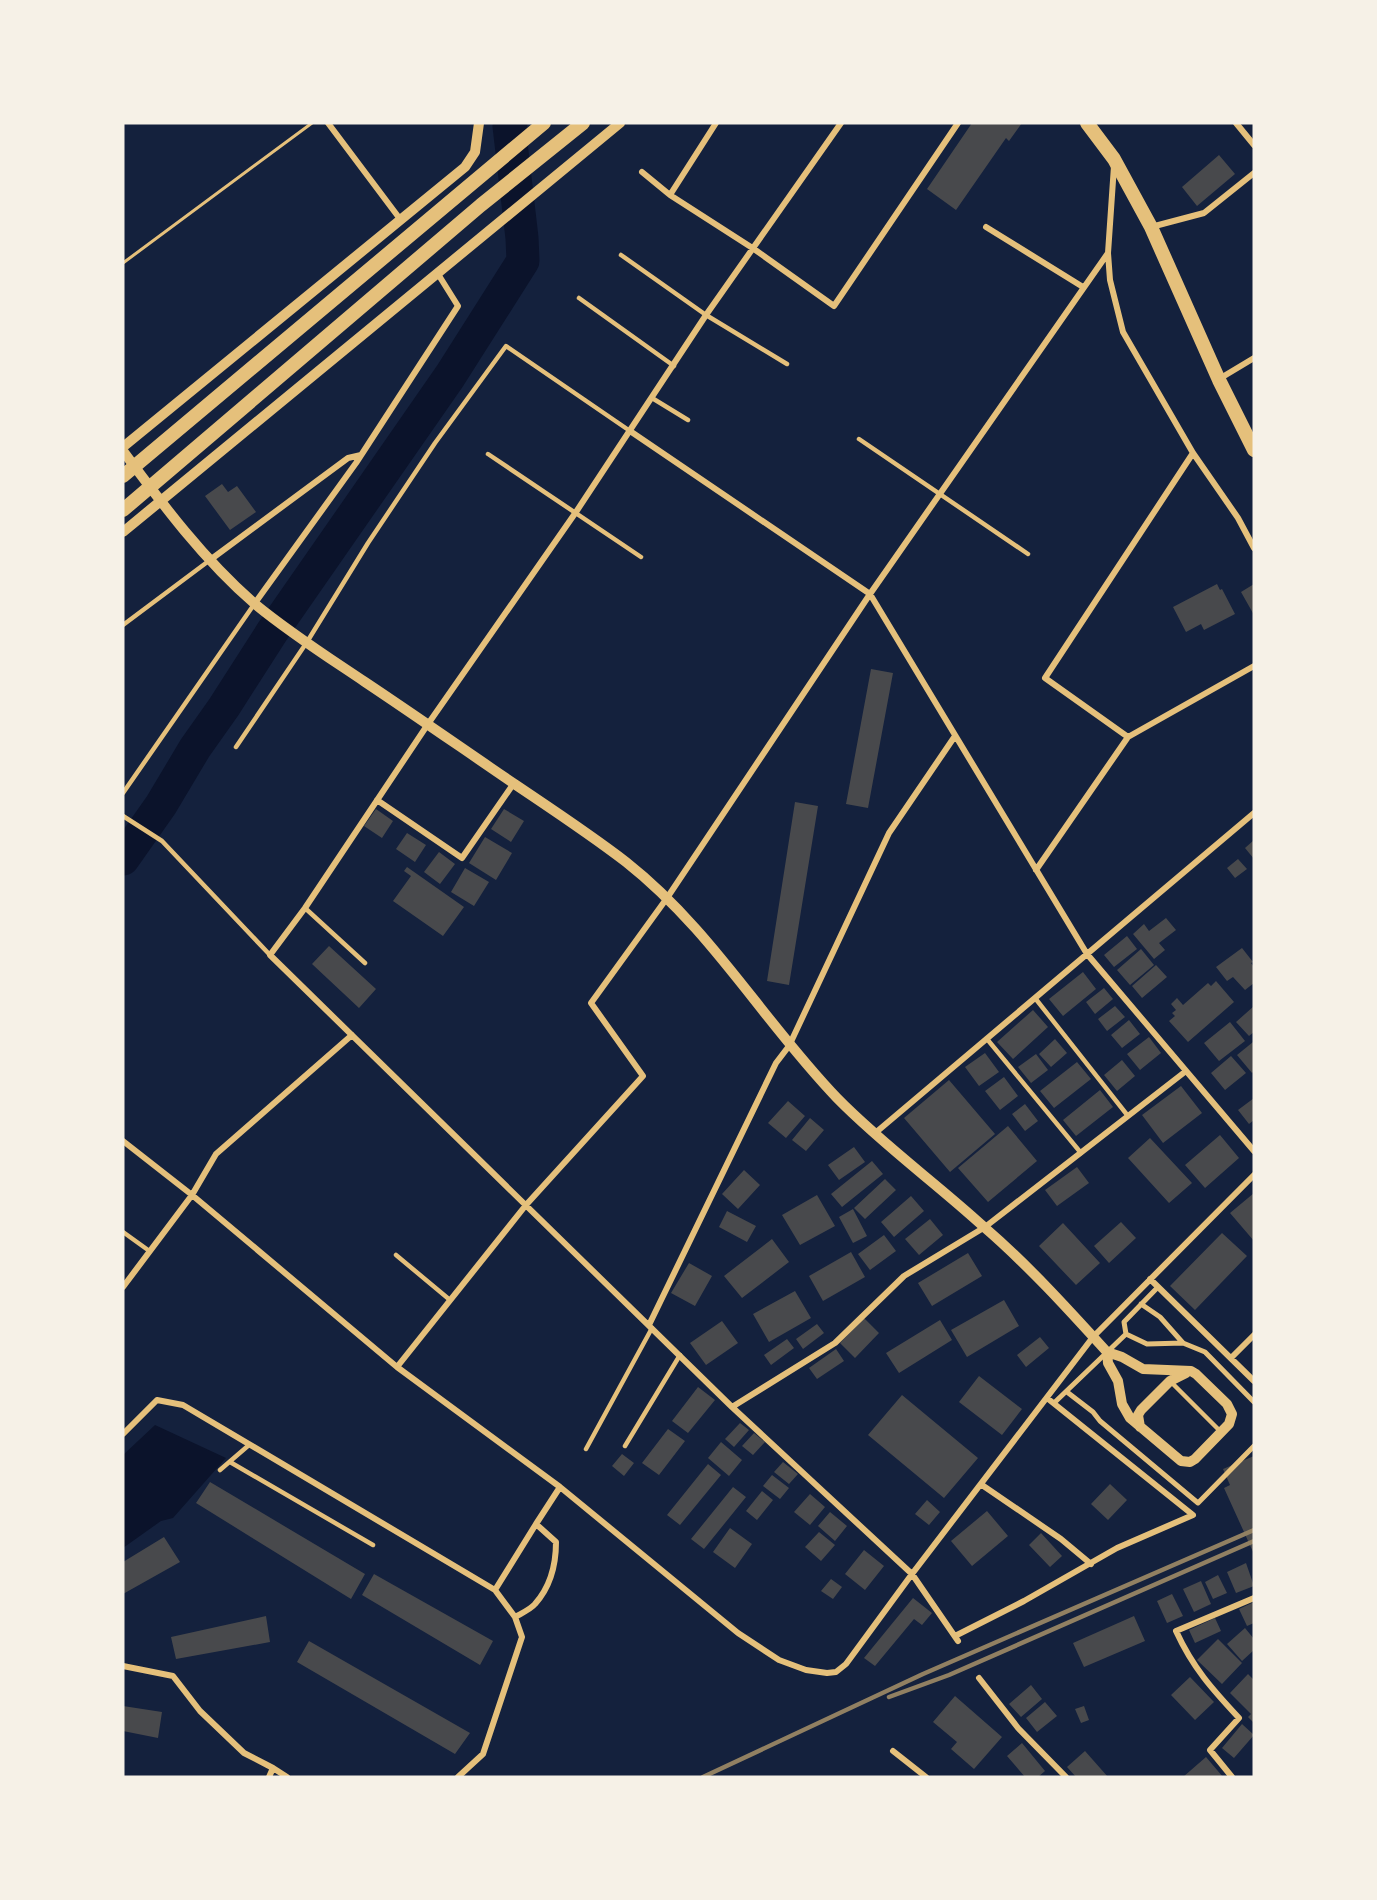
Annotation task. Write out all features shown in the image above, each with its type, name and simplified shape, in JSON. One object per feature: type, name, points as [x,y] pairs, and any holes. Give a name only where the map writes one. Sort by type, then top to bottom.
[{"type":"main road","points":[[123,476],[544,123]]},
{"type":"main road","points":[[123,510],[481,205],[583,123]]},
{"type":"main road","points":[[1088,123],[1114,159],[1151,227],[1219,380],[1254,450]]},
{"type":"street","points":[[328,123],[400,219]]},
{"type":"street","points":[[479,123],[475,152],[465,167],[123,449],[160,502],[210,560],[255,603],[307,642],[601,843],[668,897],[697,927],[789,1046],[837,1098],[874,1134],[985,1227],[1107,1352],[1122,1357],[1143,1369],[1191,1371],[1230,1409],[1231,1419],[1195,1459],[1180,1461],[1130,1418],[1125,1411],[1118,1381],[1108,1363],[1107,1352]]},
{"type":"street","points":[[123,532],[620,123]]},
{"type":"street","points":[[670,195],[716,123]]},
{"type":"street","points":[[842,123],[706,315],[576,512],[428,724],[305,908],[270,955],[732,1407],[912,1574],[956,1638],[1117,1548],[1193,1515],[1047,1398]]},
{"type":"street","points":[[642,172],[670,195],[754,249],[834,306],[958,123]]},
{"type":"street","points":[[1236,123],[1254,145]]},
{"type":"street","points":[[1114,159],[1108,253],[1110,280],[1123,332],[1192,453],[1238,518],[1254,548]]},
{"type":"street","points":[[1151,227],[1204,213],[1254,173]]},
{"type":"street","points":[[986,227],[1083,288]]},
{"type":"street","points":[[397,1367],[526,1204],[643,1076],[591,1003],[668,897],[870,594],[1108,253]]},
{"type":"street","points":[[255,603],[361,455],[458,306],[438,274]]},
{"type":"street","points":[[1219,380],[1254,358]]},
{"type":"street","points":[[630,431],[870,594],[1087,954],[1254,1151]]},
{"type":"street","points":[[1128,737],[1046,678],[1192,453]]},
{"type":"street","points":[[210,560],[348,458],[361,455]]},
{"type":"street","points":[[1036,870],[1128,737],[1254,666]]},
{"type":"street","points":[[650,1326],[776,1063],[789,1046],[889,833],[955,736]]},
{"type":"street","points":[[377,800],[462,858],[514,783]]},
{"type":"street","points":[[874,1134],[1254,813]]},
{"type":"street","points":[[123,1287],[148,1250],[192,1195],[216,1154],[352,1035]]},
{"type":"street","points":[[732,1407],[835,1343],[904,1276],[985,1227],[1186,1071]]},
{"type":"street","points":[[123,1140],[397,1367],[560,1487],[738,1634],[779,1660],[806,1670],[827,1673],[836,1672],[846,1664],[1093,1337],[1254,1175]]},
{"type":"street","points":[[1150,1279],[1254,1381]]},
{"type":"street","points":[[1126,1334],[1124,1322],[1158,1287]]},
{"type":"street","points":[[1141,1304],[1160,1317],[1183,1343]]},
{"type":"street","points":[[1126,1334],[1147,1344],[1183,1343],[1205,1352],[1254,1402]]},
{"type":"street","points":[[1053,1403],[1126,1334]]},
{"type":"street","points":[[1231,1358],[1254,1335]]},
{"type":"street","points":[[1140,1427],[1138,1415],[1141,1410],[1170,1381],[1191,1371]]},
{"type":"street","points":[[1066,1392],[1093,1412],[1100,1421],[1198,1503],[1254,1446]]},
{"type":"street","points":[[123,1434],[157,1400],[183,1405],[495,1590],[515,1617],[522,1636],[483,1754],[458,1777]]},
{"type":"street","points":[[982,1485],[1061,1539],[1091,1564]]},
{"type":"street","points":[[495,1590],[560,1487]]},
{"type":"street","points":[[515,1617],[534,1605],[556,1564],[556,1542],[536,1524]]},
{"type":"street","points":[[1232,1777],[1210,1750],[1239,1718],[1204,1679],[1176,1631],[1254,1598]]},
{"type":"street","points":[[123,1666],[173,1676],[200,1711],[244,1753],[286,1777]]},
{"type":"street","points":[[979,1678],[1018,1728],[1066,1777]]},
{"type":"street","points":[[893,1751],[926,1777]]},
{"type":"street","points":[[269,1777],[273,1768]]},
{"type":"lane","points":[[621,255],[706,315],[787,364]]},
{"type":"lane","points":[[579,298],[674,366]]},
{"type":"lane","points":[[236,747],[307,642],[368,543],[435,443],[506,346],[630,431]]},
{"type":"lane","points":[[652,398],[688,420]]},
{"type":"lane","points":[[859,439],[1028,554]]},
{"type":"lane","points":[[488,454],[641,557]]},
{"type":"lane","points":[[123,625],[210,560]]},
{"type":"lane","points":[[123,793],[255,603]]},
{"type":"lane","points":[[123,816],[162,841],[270,955]]},
{"type":"lane","points":[[305,908],[364,963]]},
{"type":"lane","points":[[1035,998],[1128,1116]]},
{"type":"lane","points":[[987,1039],[1081,1153]]},
{"type":"lane","points":[[123,1232],[148,1250]]},
{"type":"lane","points":[[396,1254],[450,1300]]},
{"type":"lane","points":[[586,1449],[650,1326]]},
{"type":"lane","points":[[625,1446],[680,1355]]},
{"type":"lane","points":[[1170,1381],[1221,1432]]},
{"type":"lane","points":[[220,1470],[249,1445]]},
{"type":"lane","points":[[230,1462],[373,1545]]},
{"type":"path","points":[[123,263],[312,123]]},
{"type":"water","points":[[155,1425],[226,1458],[173,1518],[161,1521],[123,1548],[123,1455]]},
{"type":"building","points":[[972,123],[1022,123],[1009,141],[1006,138],[956,210],[927,189]]},
{"type":"building","points":[[1219,155],[1235,174],[1197,206],[1182,187]]},
{"type":"building","points":[[222,484],[228,492],[237,486],[256,512],[230,530],[205,496]]},
{"type":"building","points":[[1217,584],[1235,614],[1204,630],[1201,624],[1186,632],[1173,607]]},
{"type":"building","points":[[1254,584],[1254,615],[1241,592]]},
{"type":"building","points":[[871,669],[893,673],[868,808],[846,804]]},
{"type":"building","points":[[795,802],[818,806],[789,985],[767,981]]},
{"type":"building","points":[[376,809],[393,821],[382,838],[364,826]]},
{"type":"building","points":[[504,809],[524,821],[511,842],[491,829]]},
{"type":"building","points":[[407,833],[426,845],[415,862],[396,849]]},
{"type":"building","points":[[485,837],[512,853],[496,880],[469,863]]},
{"type":"building","points":[[1254,840],[1254,859],[1245,848]]},
{"type":"building","points":[[439,852],[455,864],[440,884],[424,872]]},
{"type":"building","points":[[1238,859],[1247,869],[1235,878],[1227,868]]},
{"type":"building","points":[[407,867],[464,907],[443,936],[393,901],[411,876],[404,871]]},
{"type":"building","points":[[465,868],[489,882],[474,906],[451,892]]},
{"type":"building","points":[[1166,918],[1176,930],[1159,943],[1165,950],[1154,959],[1133,934],[1144,924],[1149,931]]},
{"type":"building","points":[[1127,936],[1137,949],[1114,967],[1104,955]]},
{"type":"building","points":[[329,946],[376,989],[359,1008],[312,964]]},
{"type":"building","points":[[1242,948],[1253,962],[1251,963],[1254,967],[1254,983],[1245,990],[1233,977],[1227,981],[1216,967]]},
{"type":"building","points":[[1141,949],[1154,965],[1130,985],[1117,970]]},
{"type":"building","points":[[1156,965],[1167,977],[1142,998],[1132,986]]},
{"type":"building","points":[[1083,972],[1096,989],[1063,1016],[1049,999]]},
{"type":"building","points":[[1216,981],[1234,1002],[1188,1042],[1169,1021],[1175,1016],[1172,1013],[1176,1010],[1171,1004],[1177,998],[1183,1005],[1208,983],[1211,986]]},
{"type":"building","points":[[1104,988],[1113,999],[1095,1014],[1086,1002]]},
{"type":"building","points":[[1115,1006],[1125,1017],[1107,1031],[1098,1019]]},
{"type":"building","points":[[1254,1006],[1254,1032],[1249,1036],[1236,1022]]},
{"type":"building","points":[[1033,1010],[1048,1027],[1013,1059],[997,1042]]},
{"type":"building","points":[[1129,1020],[1140,1034],[1122,1048],[1111,1035]]},
{"type":"building","points":[[1230,1022],[1245,1041],[1219,1061],[1204,1043]]},
{"type":"building","points":[[1149,1037],[1161,1053],[1140,1070],[1127,1054]]},
{"type":"building","points":[[1055,1039],[1067,1053],[1051,1067],[1039,1054]]},
{"type":"building","points":[[1253,1042],[1254,1071],[1252,1073],[1237,1055]]},
{"type":"building","points":[[985,1053],[999,1072],[979,1086],[965,1067]]},
{"type":"building","points":[[1036,1054],[1048,1070],[1031,1083],[1018,1067]]},
{"type":"building","points":[[1231,1056],[1246,1073],[1225,1090],[1211,1073]]},
{"type":"building","points":[[1122,1060],[1135,1076],[1117,1091],[1104,1075]]},
{"type":"building","points":[[1077,1062],[1091,1079],[1054,1108],[1040,1091]]},
{"type":"building","points":[[1004,1077],[1018,1096],[1000,1110],[985,1091]]},
{"type":"building","points":[[949,1080],[995,1134],[950,1172],[904,1118]]},
{"type":"building","points":[[1181,1086],[1202,1113],[1163,1143],[1142,1115]]},
{"type":"building","points":[[1100,1090],[1113,1107],[1076,1136],[1063,1120]]},
{"type":"building","points":[[1254,1098],[1254,1120],[1249,1124],[1238,1110]]},
{"type":"building","points":[[788,1101],[805,1116],[786,1138],[768,1123]]},
{"type":"building","points":[[1025,1104],[1038,1121],[1025,1131],[1012,1114]]},
{"type":"building","points":[[810,1118],[824,1130],[806,1151],[792,1140]]},
{"type":"building","points":[[1008,1126],[1037,1161],[988,1202],[958,1168]]},
{"type":"building","points":[[1220,1135],[1239,1158],[1205,1188],[1185,1165]]},
{"type":"building","points":[[1150,1138],[1192,1183],[1169,1203],[1128,1158]]},
{"type":"building","points":[[854,1147],[865,1162],[839,1180],[828,1165]]},
{"type":"building","points":[[872,1161],[883,1174],[842,1207],[831,1194]]},
{"type":"building","points":[[1077,1167],[1089,1183],[1057,1206],[1045,1190]]},
{"type":"building","points":[[744,1170],[760,1185],[738,1209],[722,1194]]},
{"type":"building","points":[[885,1179],[896,1190],[865,1219],[854,1208]]},
{"type":"building","points":[[1254,1193],[1254,1241],[1230,1213]]},
{"type":"building","points":[[817,1195],[835,1226],[800,1245],[782,1215]]},
{"type":"building","points":[[911,1196],[924,1211],[894,1237],[881,1222]]},
{"type":"building","points":[[853,1209],[867,1236],[853,1243],[839,1217]]},
{"type":"building","points":[[727,1211],[756,1226],[747,1242],[719,1227]]},
{"type":"building","points":[[930,1219],[943,1235],[919,1255],[905,1239]]},
{"type":"building","points":[[1121,1222],[1136,1238],[1109,1263],[1094,1246]]},
{"type":"building","points":[[1063,1223],[1100,1263],[1076,1285],[1039,1246]]},
{"type":"building","points":[[1222,1233],[1247,1256],[1195,1310],[1170,1286]]},
{"type":"building","points":[[884,1235],[896,1251],[870,1270],[858,1254]]},
{"type":"building","points":[[772,1239],[789,1262],[742,1298],[724,1276]]},
{"type":"building","points":[[851,1252],[865,1277],[823,1301],[809,1276]]},
{"type":"building","points":[[968,1253],[982,1276],[932,1306],[918,1283]]},
{"type":"building","points":[[689,1263],[712,1276],[695,1306],[671,1293]]},
{"type":"building","points":[[795,1291],[811,1318],[769,1342],[753,1314]]},
{"type":"building","points":[[1004,1300],[1019,1326],[967,1357],[951,1330]]},
{"type":"building","points":[[864,1318],[879,1333],[855,1358],[840,1343]]},
{"type":"building","points":[[940,1320],[952,1340],[899,1373],[886,1353]]},
{"type":"building","points":[[722,1321],[738,1343],[706,1365],[690,1343]]},
{"type":"building","points":[[817,1324],[824,1333],[803,1349],[796,1339]]},
{"type":"building","points":[[1040,1337],[1049,1348],[1026,1367],[1017,1355]]},
{"type":"building","points":[[787,1339],[794,1348],[771,1365],[764,1355]]},
{"type":"building","points":[[836,1349],[844,1361],[817,1379],[809,1368]]},
{"type":"building","points":[[979,1376],[1022,1409],[1002,1435],[959,1402]]},
{"type":"building","points":[[698,1387],[715,1400],[688,1433],[672,1421]]},
{"type":"building","points":[[902,1395],[978,1458],[944,1498],[868,1435]]},
{"type":"building","points":[[740,1423],[749,1430],[734,1447],[725,1439]]},
{"type":"building","points":[[668,1429],[685,1441],[659,1475],[642,1463]]},
{"type":"building","points":[[754,1433],[765,1442],[753,1455],[742,1446]]},
{"type":"building","points":[[721,1442],[742,1460],[729,1476],[708,1458]]},
{"type":"building","points":[[622,1454],[634,1463],[624,1476],[612,1466]]},
{"type":"building","points":[[1254,1456],[1254,1554],[1224,1488],[1230,1485],[1223,1469]]},
{"type":"building","points":[[783,1462],[798,1474],[789,1484],[774,1472]]},
{"type":"building","points":[[708,1464],[721,1475],[680,1525],[667,1515]]},
{"type":"building","points":[[772,1475],[789,1488],[780,1499],[763,1486]]},
{"type":"building","points":[[210,1482],[365,1574],[351,1599],[196,1503]]},
{"type":"building","points":[[1110,1484],[1127,1500],[1108,1520],[1091,1504]]},
{"type":"building","points":[[733,1487],[746,1497],[704,1549],[691,1539]]},
{"type":"building","points":[[762,1491],[773,1500],[757,1520],[746,1511]]},
{"type":"building","points":[[810,1494],[825,1507],[810,1525],[794,1512]]},
{"type":"building","points":[[927,1500],[940,1512],[929,1525],[915,1514]]},
{"type":"building","points":[[987,1511],[1008,1536],[972,1566],[951,1541]]},
{"type":"building","points":[[830,1512],[847,1526],[835,1541],[818,1526]]},
{"type":"building","points":[[730,1528],[752,1544],[735,1568],[713,1552]]},
{"type":"building","points":[[819,1532],[835,1545],[821,1561],[805,1547]]},
{"type":"building","points":[[1041,1533],[1062,1556],[1050,1567],[1029,1545]]},
{"type":"building","points":[[164,1537],[180,1562],[123,1594],[123,1562]]},
{"type":"building","points":[[864,1550],[884,1566],[865,1590],[845,1574]]},
{"type":"building","points":[[1246,1563],[1254,1586],[1236,1593],[1227,1572]]},
{"type":"building","points":[[374,1574],[493,1641],[480,1665],[362,1595]]},
{"type":"building","points":[[1218,1575],[1227,1593],[1213,1599],[1205,1582]]},
{"type":"building","points":[[831,1579],[842,1587],[833,1599],[821,1591]]},
{"type":"building","points":[[1201,1581],[1211,1604],[1194,1612],[1183,1589]]},
{"type":"building","points":[[1172,1594],[1183,1616],[1167,1623],[1157,1601]]},
{"type":"building","points":[[913,1598],[932,1613],[922,1625],[914,1619],[875,1666],[864,1658]]},
{"type":"building","points":[[1254,1602],[1254,1623],[1247,1626],[1239,1609]]},
{"type":"building","points":[[266,1616],[270,1642],[176,1659],[171,1637]]},
{"type":"building","points":[[1134,1616],[1145,1641],[1084,1667],[1073,1643]]},
{"type":"building","points":[[1215,1618],[1221,1631],[1195,1643],[1189,1630]]},
{"type":"building","points":[[1245,1628],[1254,1639],[1254,1650],[1242,1661],[1227,1644]]},
{"type":"building","points":[[1218,1639],[1242,1663],[1222,1684],[1197,1660]]},
{"type":"building","points":[[309,1641],[470,1733],[455,1754],[297,1662]]},
{"type":"building","points":[[1248,1674],[1254,1680],[1254,1723],[1248,1717],[1251,1714],[1230,1693]]},
{"type":"building","points":[[1190,1677],[1214,1702],[1195,1720],[1171,1695]]},
{"type":"building","points":[[1031,1685],[1042,1699],[1021,1717],[1009,1704]]},
{"type":"building","points":[[955,1696],[1002,1737],[974,1769],[951,1749],[957,1742],[933,1722]]},
{"type":"building","points":[[1045,1702],[1057,1716],[1037,1732],[1026,1718]]},
{"type":"building","points":[[123,1706],[162,1712],[158,1738],[123,1731]]},
{"type":"building","points":[[1084,1706],[1089,1720],[1081,1723],[1075,1709]]},
{"type":"building","points":[[1242,1724],[1254,1735],[1234,1758],[1222,1748]]},
{"type":"building","points":[[1022,1743],[1045,1771],[1038,1777],[1025,1777],[1007,1756]]},
{"type":"building","points":[[1085,1751],[1108,1777],[1076,1777],[1067,1767]]},
{"type":"building","points":[[1206,1757],[1223,1777],[1183,1777]]},
{"type":"waterway","points":[[123,859],[161,805],[195,748],[272,632],[450,376],[523,261],[509,126],[511,123]]},
{"type":"railway","points":[[703,1777],[923,1674],[1254,1530]]},
{"type":"railway","points":[[889,1697],[949,1675],[1254,1541]]}]
